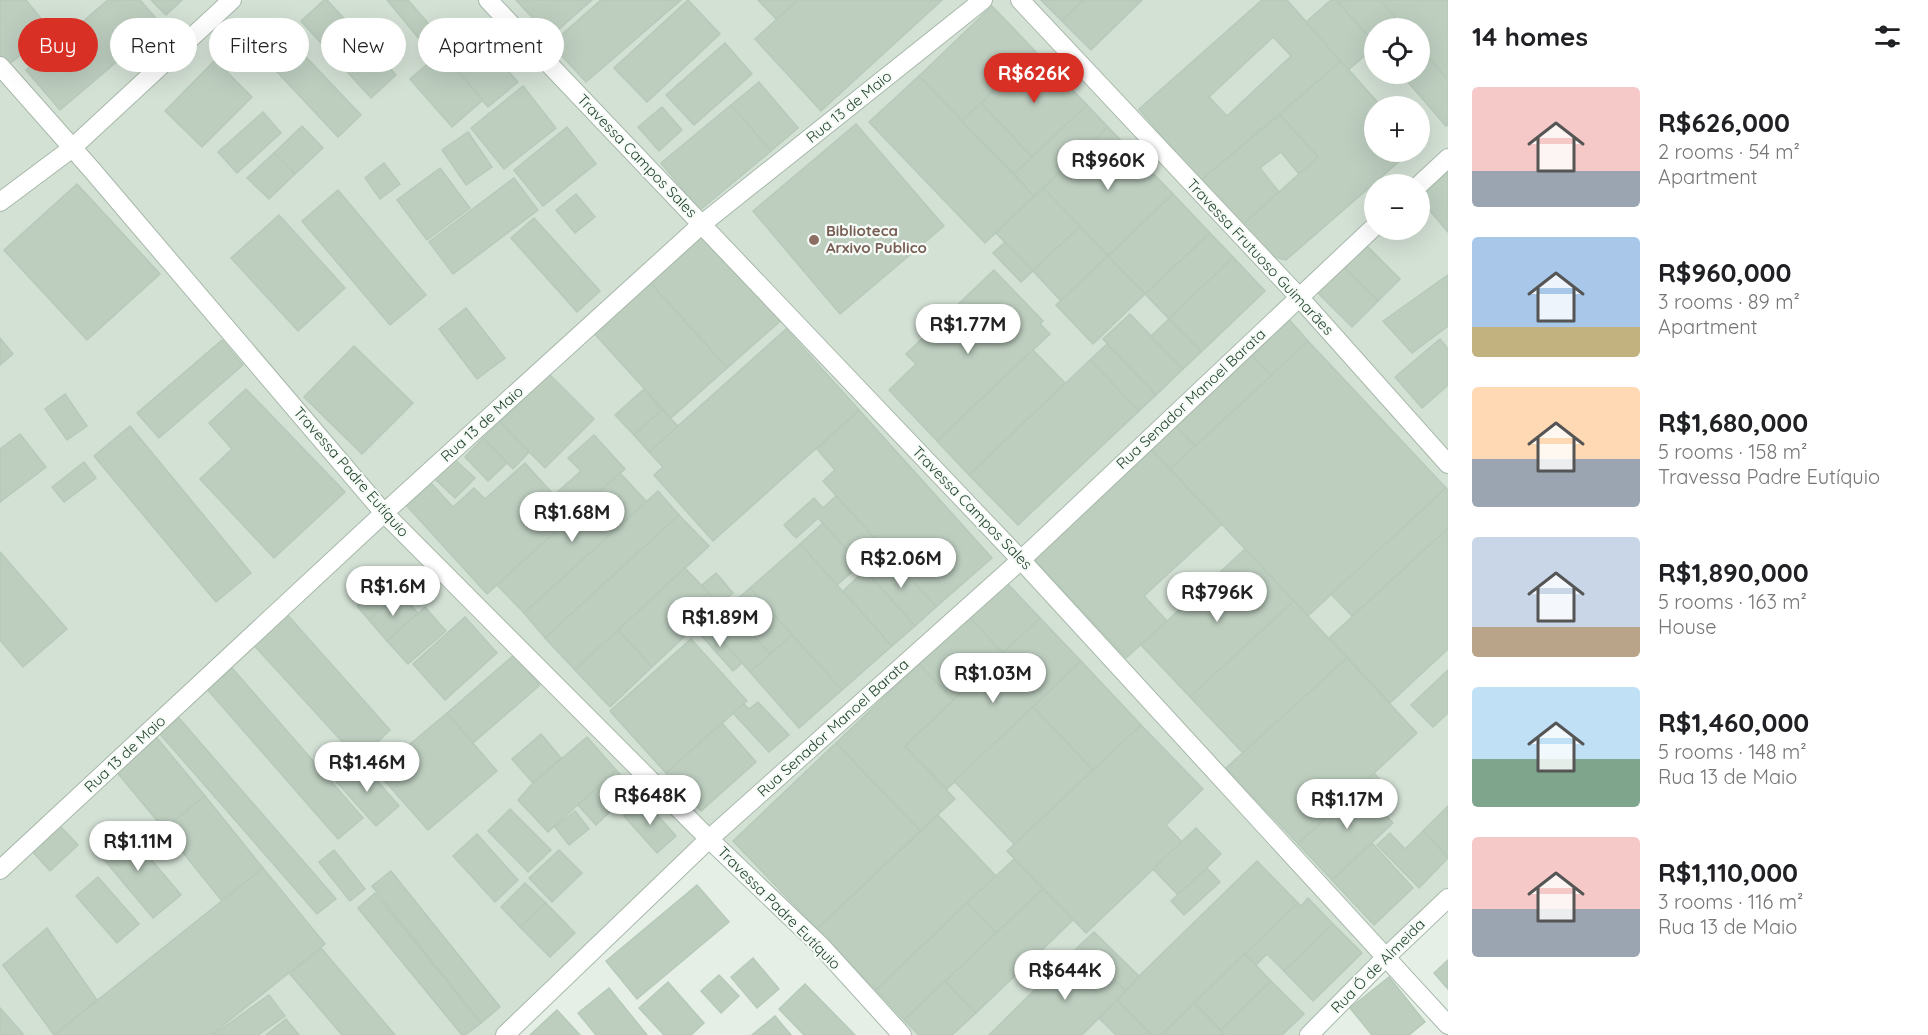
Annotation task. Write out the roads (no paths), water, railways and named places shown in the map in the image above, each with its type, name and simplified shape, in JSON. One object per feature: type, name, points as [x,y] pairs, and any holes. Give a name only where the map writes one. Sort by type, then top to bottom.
[{"type":"street","points":[[0,202],[71,148],[232,0]]},
{"type":"street","name":"Travessa Campos Sales","points":[[488,0],[1021,560],[1448,1025]]},
{"type":"street","name":"Rua 13 de Maio","points":[[0,870],[384,513],[702,224],[983,0]]},
{"type":"street","name":"Travessa Frutuoso Guimarães","points":[[1020,0],[1299,297],[1448,464]]},
{"type":"street","name":"Travessa Padre Eutíquio","points":[[0,66],[384,513],[709,839],[821,946],[902,1035]]},
{"type":"street","points":[[1430,175],[1448,158]]},
{"type":"street","name":"Rua Senador Manoel Barata","points":[[505,1035],[709,839],[1021,560],[1364,236]]},
{"type":"street","name":"Rua Ó de Almeida","points":[[1309,1035],[1448,898]]},
{"type":"place","name":"Biblioteca Arxivo Publico","points":[[814,240]]}]
